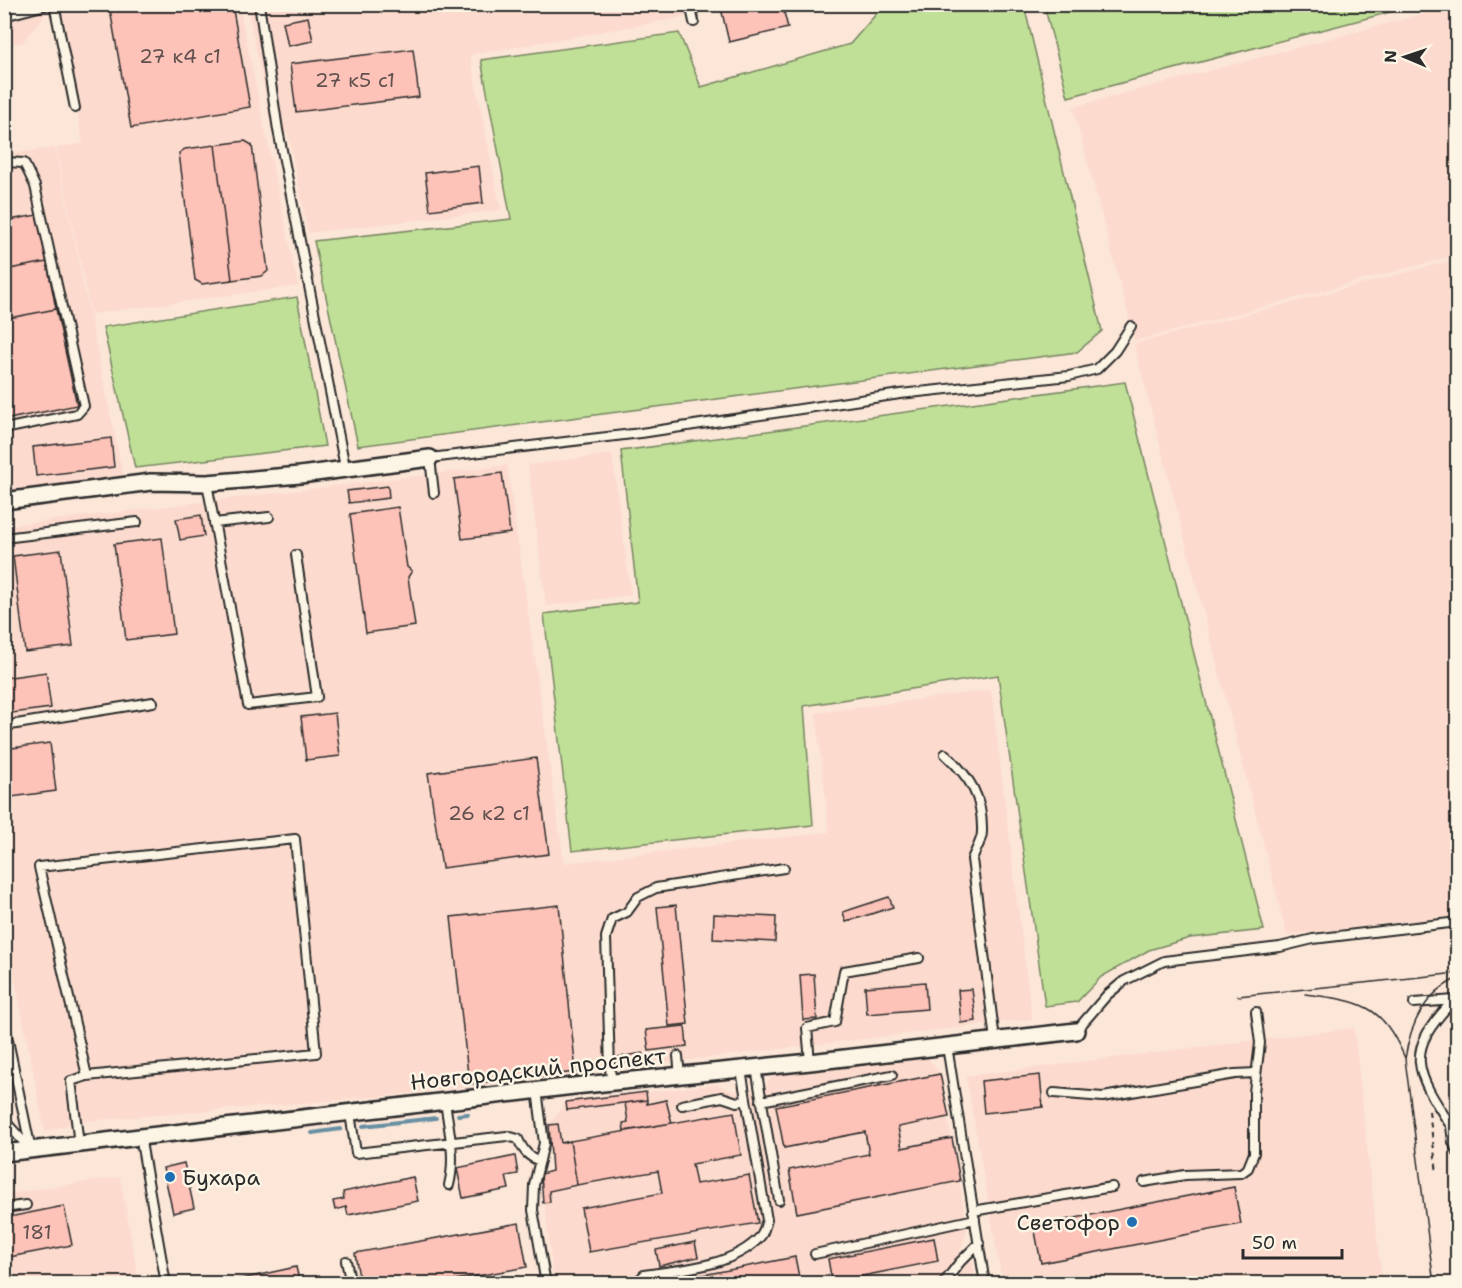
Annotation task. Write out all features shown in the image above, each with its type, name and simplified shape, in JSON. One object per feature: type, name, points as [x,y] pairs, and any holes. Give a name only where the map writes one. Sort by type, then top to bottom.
[{"type":"street","points":[[4,501],[151,482],[207,483],[300,475],[345,467],[430,458]]},
{"type":"street","name":"Новгородский проспект","points":[[4,1153],[537,1090],[748,1069],[1076,1031]]},
{"type":"lane","points":[[4,16],[52,4],[75,108]]},
{"type":"lane","points":[[259,4],[278,130],[345,467]]},
{"type":"lane","points":[[690,4],[694,22]]},
{"type":"lane","points":[[4,162],[24,163],[35,186],[84,406],[77,414],[4,429]]},
{"type":"lane","points":[[435,493],[430,458],[641,433],[900,394],[1069,376],[1097,369],[1115,351],[1131,326]]},
{"type":"lane","points":[[207,483],[248,705],[316,697],[296,555]]},
{"type":"lane","points":[[214,523],[268,517]]},
{"type":"lane","points":[[4,538],[137,522]]},
{"type":"lane","points":[[4,726],[153,702]]},
{"type":"lane","points":[[945,754],[961,769],[978,794],[982,834],[972,859],[995,1040]]},
{"type":"lane","points":[[79,1144],[71,1081],[87,1076],[316,1053],[295,839],[39,867],[87,1076]]},
{"type":"lane","points":[[612,1083],[606,937],[612,919],[627,912],[638,897],[656,888],[784,868]]},
{"type":"lane","points":[[1076,1031],[1107,995],[1124,981],[1164,961],[1280,947],[1312,939],[1458,922]]},
{"type":"lane","points":[[810,1062],[807,1028],[835,1022],[844,971],[919,958]]},
{"type":"lane","points":[[1414,1003],[1456,1000]]},
{"type":"lane","points":[[1456,1000],[1430,1027],[1422,1044],[1419,1062],[1426,1087],[1454,1126],[1453,1142],[1458,1154]]},
{"type":"lane","points":[[1144,1182],[1185,1175],[1241,1173],[1248,1168],[1254,1153],[1254,1092],[1260,1043],[1256,1012]]},
{"type":"lane","points":[[4,1021],[31,1150]]},
{"type":"lane","points":[[947,1046],[985,1284]]},
{"type":"lane","points":[[678,1056],[680,1076]]},
{"type":"lane","points":[[636,1284],[644,1275],[713,1263],[742,1251],[762,1236],[767,1220],[746,1100],[748,1069]]},
{"type":"lane","points":[[748,1069],[761,1101],[779,1200]]},
{"type":"lane","points":[[1054,1093],[1103,1097],[1235,1074],[1256,1073]]},
{"type":"lane","points":[[761,1101],[892,1075]]},
{"type":"lane","points":[[537,1090],[544,1143],[534,1185],[533,1210],[546,1284]]},
{"type":"lane","points":[[682,1105],[722,1096],[736,1102],[746,1100]]},
{"type":"lane","points":[[445,1102],[451,1142],[452,1172],[449,1185]]},
{"type":"lane","points":[[350,1113],[356,1154],[507,1136],[518,1139],[524,1151],[533,1159],[540,1161]]},
{"type":"lane","points":[[4,1120],[31,1150]]},
{"type":"lane","points":[[140,1136],[166,1284]]},
{"type":"lane","points":[[815,1254],[974,1215],[1112,1187]]},
{"type":"lane","points":[[4,1208],[26,1205]]},
{"type":"lane","points":[[943,1284],[979,1243]]},
{"type":"lane","points":[[346,1261],[351,1284]]},
{"type":"path","points":[[1426,1087],[1437,1173]]},
{"type":"shaded area","points":[[682,4],[686,17],[470,55],[501,210],[308,233],[288,133],[272,128],[247,5]]},
{"type":"shaded area","points":[[5,5],[53,5],[22,43],[5,44]]},
{"type":"shaded area","points":[[54,5],[239,5],[298,286],[91,314],[56,148],[83,143]]},
{"type":"shaded area","points":[[1457,5],[1457,255],[1135,341],[1073,107]]},
{"type":"shaded area","points":[[55,148],[124,479],[5,492],[4,154]]},
{"type":"shaded area","points":[[1457,259],[1457,916],[1287,935],[1134,344]]},
{"type":"shaded area","points":[[612,454],[631,595],[546,606],[528,465]]},
{"type":"shaded area","points":[[507,465],[564,863],[829,832],[816,713],[991,690],[1032,1019],[387,1096],[75,1122],[45,1132],[5,930],[4,526]]},
{"type":"shaded area","points":[[1354,1028],[1382,1283],[995,1283],[1002,1281],[966,1076]]},
{"type":"shaded area","points":[[927,1057],[940,1074],[966,1221],[967,1230],[960,1251],[973,1262],[976,1283],[554,1283],[541,1174],[552,1171],[549,1125],[566,1102],[717,1084],[735,1092],[764,1088],[772,1076]]},
{"type":"shaded area","points":[[120,1177],[139,1283],[5,1283],[4,1194]]},
{"type":"green space","points":[[1044,4],[1417,5],[1068,97]]},
{"type":"green space","points":[[884,5],[1024,5],[1102,331],[1077,352],[358,446],[314,241],[511,219],[481,60],[679,33],[701,87],[850,44]]},
{"type":"green space","points":[[297,297],[325,446],[135,468],[103,327]]},
{"type":"green space","points":[[1125,382],[1264,930],[1190,938],[1149,950],[1101,977],[1077,1002],[1045,1006],[998,675],[804,706],[813,825],[572,851],[544,614],[638,602],[621,451]]},
{"type":"building","points":[[4,4],[16,4],[17,9],[4,12]]},
{"type":"building","points":[[109,4],[232,4],[250,107],[131,128]]},
{"type":"building","points":[[720,4],[782,4],[788,28],[729,42]]},
{"type":"building","points":[[308,17],[313,41],[288,46],[283,22]]},
{"type":"building","points":[[413,49],[419,97],[296,112],[290,64]]},
{"type":"building","points":[[245,141],[252,145],[268,271],[262,276],[232,280],[215,145]]},
{"type":"building","points":[[215,145],[232,280],[202,284],[195,280],[179,153],[185,149]]},
{"type":"building","points":[[479,166],[483,203],[430,210],[425,173]]},
{"type":"building","points":[[37,215],[47,262],[4,270],[4,221]]},
{"type":"building","points":[[47,262],[56,309],[4,319],[4,270]]},
{"type":"building","points":[[56,309],[77,405],[4,420],[4,319]]},
{"type":"building","points":[[111,438],[114,467],[36,476],[33,447]]},
{"type":"building","points":[[502,473],[510,533],[462,539],[454,479]]},
{"type":"building","points":[[388,486],[389,498],[349,503],[347,491]]},
{"type":"building","points":[[398,507],[407,567],[412,571],[408,577],[415,626],[366,633],[350,514]]},
{"type":"building","points":[[201,515],[204,536],[180,540],[176,519]]},
{"type":"building","points":[[162,538],[174,634],[126,640],[114,544]]},
{"type":"building","points":[[61,550],[73,646],[25,652],[13,556]]},
{"type":"building","points":[[46,672],[51,708],[4,714],[4,678]]},
{"type":"building","points":[[335,713],[340,756],[306,760],[301,717]]},
{"type":"building","points":[[50,743],[56,791],[4,798],[4,749]]},
{"type":"building","points":[[536,758],[549,854],[442,868],[428,773]]},
{"type":"building","points":[[889,897],[893,907],[846,922],[843,912]]},
{"type":"building","points":[[559,905],[576,1072],[469,1084],[451,917]]},
{"type":"building","points":[[676,905],[688,1024],[669,1026],[657,907]]},
{"type":"building","points":[[714,914],[776,917],[775,942],[713,939]]},
{"type":"building","points":[[814,974],[817,1019],[803,1020],[800,975]]},
{"type":"building","points":[[925,982],[927,1009],[867,1014],[865,987]]},
{"type":"building","points":[[972,989],[976,1021],[961,1023],[958,990]]},
{"type":"building","points":[[685,1026],[687,1046],[649,1051],[646,1030]]},
{"type":"building","points":[[643,1053],[644,1061],[620,1064],[618,1057]]},
{"type":"building","points":[[940,1074],[949,1117],[898,1127],[902,1148],[952,1138],[960,1181],[797,1213],[789,1170],[869,1154],[865,1132],[784,1148],[776,1106]]},
{"type":"building","points":[[1040,1075],[1043,1107],[984,1113],[981,1081]]},
{"type":"building","points":[[646,1092],[647,1100],[567,1110],[566,1102]]},
{"type":"building","points":[[647,1100],[647,1104],[666,1100],[672,1123],[624,1131],[623,1123],[628,1122],[625,1103]]},
{"type":"building","points":[[734,1112],[741,1155],[692,1164],[696,1184],[749,1175],[758,1223],[589,1252],[581,1208],[662,1193],[658,1171],[577,1185],[570,1141]]},
{"type":"building","points":[[558,1124],[561,1143],[570,1141],[577,1185],[549,1191],[550,1202],[543,1203],[541,1174],[552,1171],[549,1125]]},
{"type":"building","points":[[515,1156],[518,1174],[506,1176],[509,1189],[463,1198],[457,1168]]},
{"type":"building","points":[[184,1163],[194,1208],[173,1213],[163,1168]]},
{"type":"building","points":[[413,1177],[418,1201],[348,1215],[346,1207],[335,1210],[333,1201],[344,1199],[343,1192]]},
{"type":"building","points":[[1234,1187],[1241,1224],[1041,1263],[1034,1226]]},
{"type":"building","points":[[64,1206],[72,1245],[4,1258],[4,1218]]},
{"type":"building","points":[[519,1223],[527,1267],[450,1281],[450,1284],[360,1284],[355,1253]]},
{"type":"building","points":[[934,1238],[938,1261],[832,1282],[828,1259]]},
{"type":"building","points":[[695,1242],[698,1257],[659,1266],[656,1250]]},
{"type":"building","points":[[795,1257],[800,1282],[791,1284],[657,1284]]},
{"type":"building","points":[[296,1267],[300,1284],[218,1284]]},
{"type":"waterway","points":[[458,1115],[468,1114]]},
{"type":"waterway","points":[[363,1126],[436,1118]]},
{"type":"waterway","points":[[312,1133],[341,1129]]},
{"type":"tram line","points":[[1238,996],[1458,973]]},
{"type":"tram line","points":[[1434,1284],[1405,1059],[1407,1046],[1421,1011],[1436,992],[1458,978]]},
{"type":"tram line","points":[[1305,994],[1355,1003],[1378,1015],[1396,1040],[1405,1058]]},
{"type":"place","name":"Бухара","points":[[170,1177]]},
{"type":"place","name":"Светофор","points":[[1132,1222]]}]
